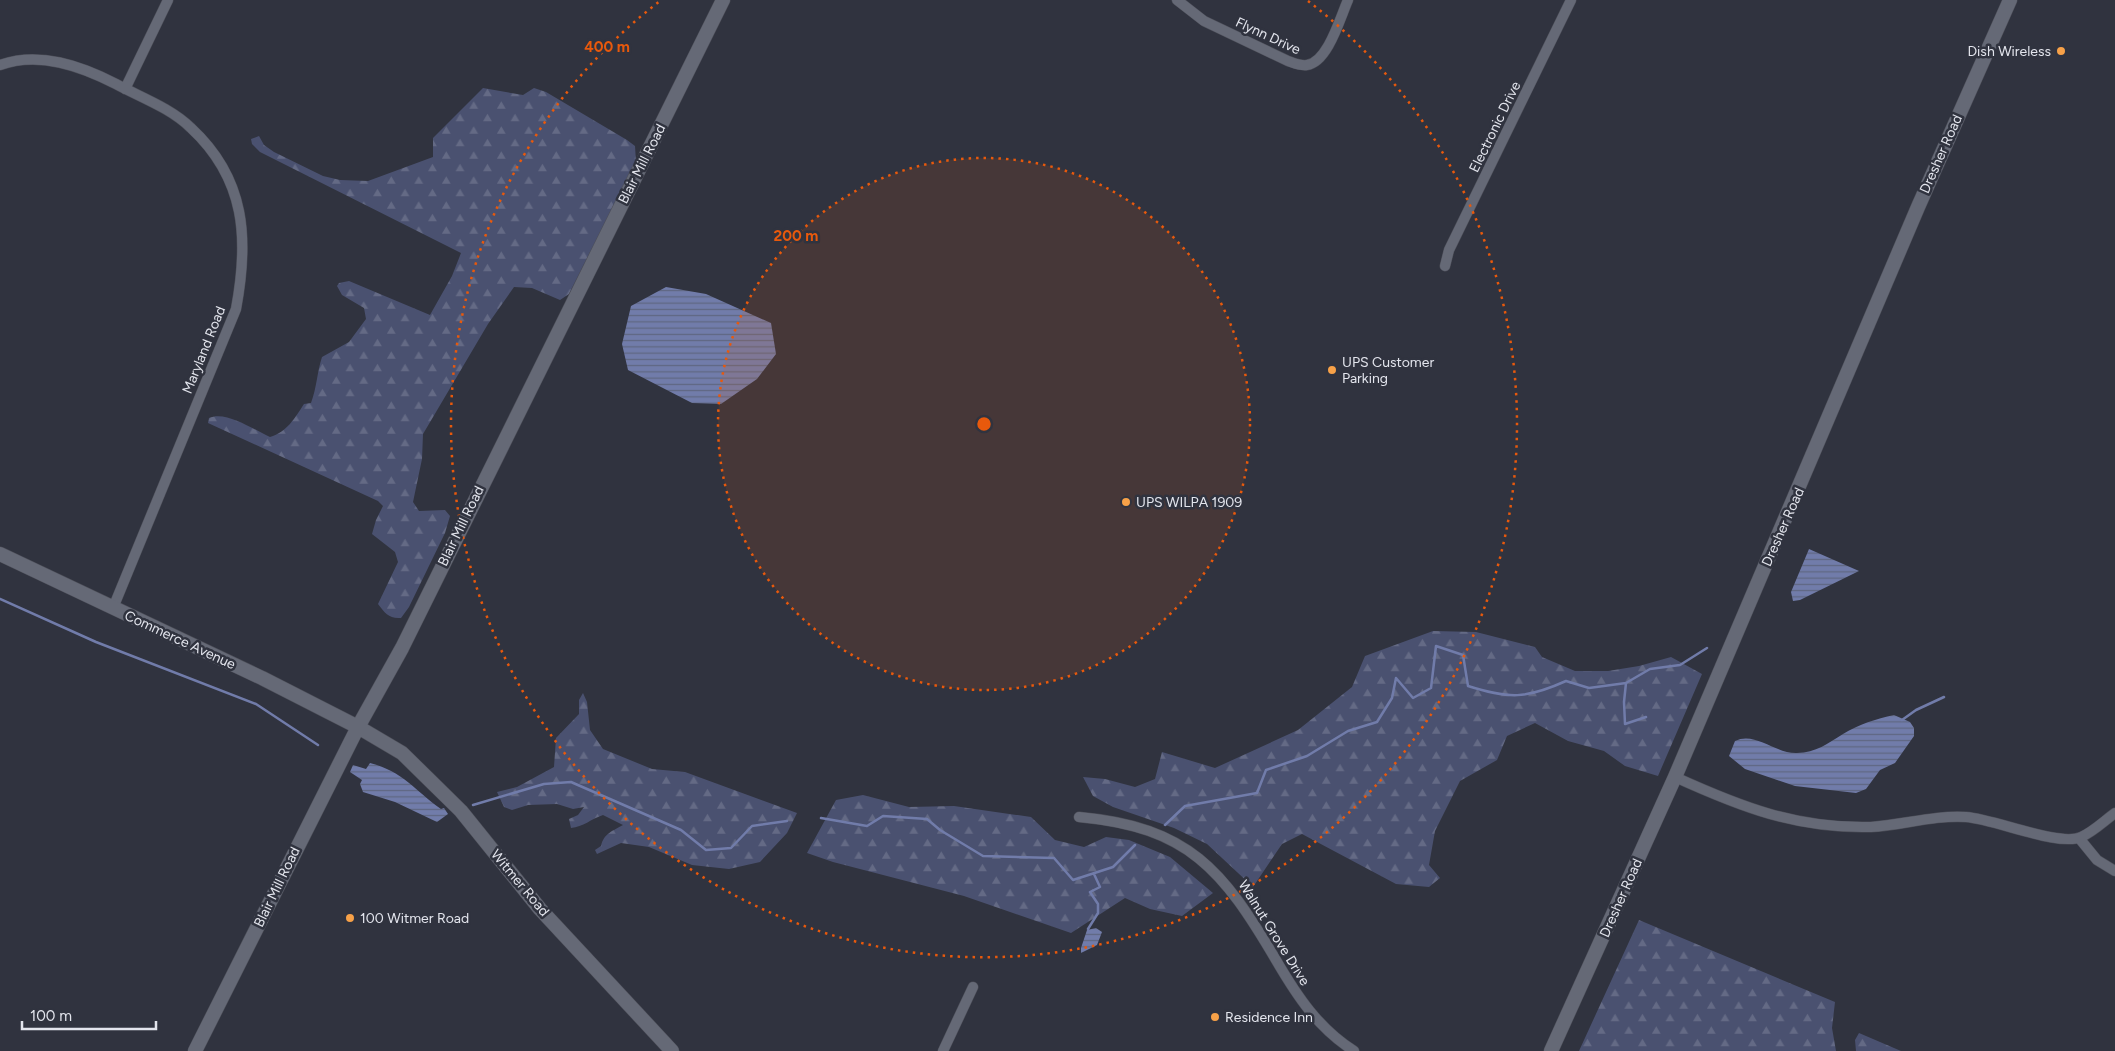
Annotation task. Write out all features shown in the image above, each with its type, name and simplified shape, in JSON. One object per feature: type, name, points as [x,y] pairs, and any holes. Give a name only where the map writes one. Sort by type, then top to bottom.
[{"type":"main road","name":"Blair Mill Road","points":[[195,1051],[358,727],[402,648],[723,0]]},
{"type":"main road","name":"Dresher Road","points":[[1551,1051],[1675,777],[1918,207],[2010,0]]},
{"type":"main road","name":"Commerce Avenue","points":[[0,554],[262,678],[358,727]]},
{"type":"main road","name":"Witmer Road","points":[[358,727],[402,753],[452,803],[540,909],[672,1051]]},
{"type":"street","points":[[125,89],[168,0]]},
{"type":"street","name":"Flynn Drive","points":[[1177,0],[1204,21],[1288,61],[1308,66],[1316,62],[1326,50],[1348,0]]},
{"type":"street","name":"Electronic Drive","points":[[1445,266],[1449,250],[1571,0]]},
{"type":"street","name":"Maryland Road","points":[[0,65],[8,62],[48,60],[85,68],[125,89],[190,126],[218,158],[236,195],[243,234],[242,275],[236,309],[113,608]]},
{"type":"street","points":[[1675,777],[1729,801],[1777,818],[1805,824],[1873,826],[1965,817],[1998,822],[2053,838],[2079,838],[2115,813]]},
{"type":"street","name":"Walnut Grove Drive","points":[[1079,817],[1131,825],[1166,837],[1204,862],[1227,884],[1244,905],[1308,1010],[1326,1030],[1354,1051]]},
{"type":"street","points":[[2079,838],[2097,860],[2115,871]]},
{"type":"street","points":[[942,1051],[973,986]]},
{"type":"green space","points":[[483,88],[523,95],[534,88],[546,92],[635,146],[636,162],[569,294],[560,300],[532,288],[514,287],[488,324],[423,434],[422,459],[413,502],[419,511],[445,510],[450,516],[445,533],[409,607],[401,618],[393,617],[385,613],[378,604],[398,562],[395,552],[372,534],[383,506],[378,501],[208,423],[209,418],[216,416],[240,422],[270,437],[281,432],[290,424],[304,404],[311,403],[322,357],[349,342],[366,319],[364,308],[342,295],[337,286],[339,283],[349,281],[430,315],[452,276],[461,253],[260,152],[252,144],[251,139],[259,136],[264,145],[274,152],[323,176],[340,180],[368,181],[433,157],[433,138]]},
{"type":"green space","points":[[1433,631],[1476,632],[1535,647],[1542,657],[1575,671],[1608,671],[1639,666],[1671,657],[1702,674],[1658,776],[1625,766],[1604,751],[1568,741],[1535,723],[1507,736],[1497,760],[1460,781],[1435,831],[1429,865],[1440,878],[1429,887],[1396,884],[1302,834],[1282,844],[1253,887],[1207,844],[1174,828],[1113,807],[1093,796],[1083,777],[1105,779],[1135,787],[1155,779],[1162,752],[1215,768],[1298,730],[1352,687],[1365,656]]},
{"type":"green space","points":[[583,693],[587,702],[590,730],[603,749],[652,769],[685,772],[797,813],[787,833],[760,862],[729,869],[692,865],[649,847],[621,843],[597,854],[595,850],[601,846],[607,835],[623,825],[603,815],[571,828],[569,819],[578,815],[584,807],[573,809],[557,804],[528,805],[512,810],[504,807],[497,792],[517,787],[554,767],[556,738],[579,714],[579,700]]},
{"type":"green space","points":[[863,795],[909,807],[954,806],[1031,817],[1055,840],[1084,847],[1106,837],[1129,840],[1170,857],[1213,893],[1182,916],[1150,909],[1125,898],[1071,933],[964,896],[833,862],[807,853],[836,800]]},
{"type":"green space","points":[[1639,920],[1835,1002],[1832,1028],[1836,1051],[1579,1051]]},
{"type":"green space","points":[[1859,1033],[1901,1051],[1856,1051],[1855,1040]]},
{"type":"shaded area","points":[[666,287],[706,294],[771,323],[776,354],[757,379],[721,404],[692,403],[628,370],[622,344],[631,306]]},
{"type":"shaded area","points":[[1809,549],[1859,571],[1800,600],[1793,601],[1791,592]]},
{"type":"shaded area","points":[[1894,715],[1910,722],[1914,728],[1914,736],[1895,763],[1880,770],[1866,789],[1856,793],[1795,786],[1745,769],[1729,756],[1735,741],[1743,739],[1758,741],[1789,752],[1804,753],[1822,747],[1849,730],[1874,720]]},
{"type":"shaded area","points":[[370,763],[400,776],[441,809],[444,808],[448,814],[437,822],[395,802],[363,792],[360,784],[362,780],[350,772],[353,765],[366,769]]},
{"type":"shaded area","points":[[1096,928],[1102,932],[1097,945],[1081,953],[1087,930]]},
{"type":"waterway","points":[[0,599],[96,642],[256,704],[318,745]]},
{"type":"waterway","points":[[1165,825],[1185,806],[1257,793],[1266,770],[1307,756],[1348,731],[1377,722],[1392,698],[1396,678],[1413,698],[1431,688],[1436,646],[1463,655],[1468,686],[1495,693],[1517,695],[1540,691],[1566,681],[1589,688],[1626,683],[1624,702],[1625,724],[1646,717]]},
{"type":"waterway","points":[[1626,683],[1650,669],[1680,665],[1707,648]]},
{"type":"waterway","points":[[1902,720],[1916,710],[1944,697]]},
{"type":"waterway","points":[[473,805],[544,784],[571,782],[681,830],[706,850],[731,848],[752,826],[787,821]]},
{"type":"waterway","points":[[821,818],[867,826],[883,816],[927,819],[940,830],[983,856],[1054,858],[1073,880],[1113,867],[1135,845]]},
{"type":"waterway","points":[[1088,929],[1098,913],[1098,904],[1090,892],[1100,887],[1094,874]]},
{"type":"place","name":"Dish Wireless","points":[[2061,51]]},
{"type":"place","name":"UPS Customer Parking","points":[[1332,370]]},
{"type":"place","name":"UPS WILPA 1909","points":[[1126,502]]},
{"type":"place","name":"100 Witmer Road","points":[[350,918]]},
{"type":"place","name":"Residence Inn","points":[[1215,1017]]}]
